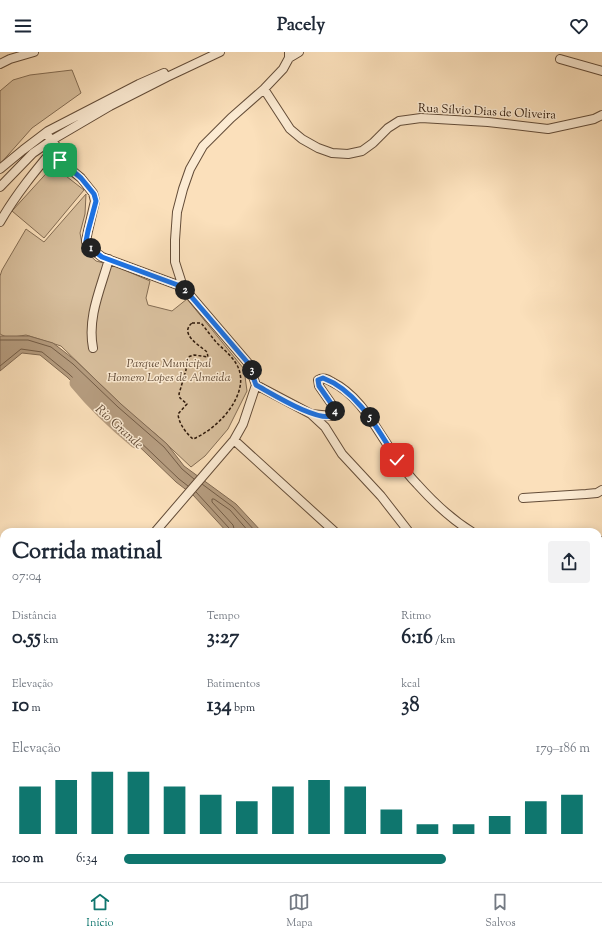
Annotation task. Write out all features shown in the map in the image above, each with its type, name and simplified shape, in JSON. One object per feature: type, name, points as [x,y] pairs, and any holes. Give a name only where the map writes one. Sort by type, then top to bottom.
[{"type":"street","points":[[0,64],[10,59],[34,52]]},
{"type":"street","points":[[0,169],[46,133],[139,84],[211,52]]},
{"type":"street","points":[[0,187],[33,153],[54,143],[110,106],[166,77],[220,52]]},
{"type":"street","points":[[157,528],[234,440],[243,424],[256,385],[248,363],[183,287],[175,262],[177,212],[190,169],[203,146],[231,118],[264,89],[283,69],[289,55],[299,52]]},
{"type":"street","points":[[560,59],[602,71]]},
{"type":"street","name":"Rua Sílvio Dias de Oliveira","points":[[264,89],[290,129],[302,139],[318,148],[332,153],[348,154],[362,151],[388,128],[399,121],[421,118],[488,122],[548,129],[588,121],[602,115]]},
{"type":"street","points":[[46,133],[54,143],[56,155],[65,165],[81,178],[94,194],[96,201],[86,241],[89,247],[102,257],[183,287]]},
{"type":"street","points":[[0,222],[10,205],[54,143]]},
{"type":"street","points":[[93,348],[90,334],[91,321],[109,259]]},
{"type":"street","points":[[311,414],[327,417],[332,416],[335,412],[335,409],[319,386],[318,380],[323,378],[342,388],[368,415],[397,460],[416,483],[438,506],[457,523],[465,528]]},
{"type":"street","points":[[256,385],[311,414],[325,427],[342,454],[381,496],[407,528]]},
{"type":"street","points":[[234,440],[331,528]]},
{"type":"street","points":[[523,498],[592,493],[602,490]]},
{"type":"path","points":[[192,323],[201,323],[237,365],[241,378],[239,393],[232,407],[212,427],[201,436],[193,439],[188,435],[178,421],[178,414],[187,404],[180,398],[179,394],[188,357],[194,355],[208,357],[207,352],[188,335],[187,330],[192,323]]},
{"type":"green space","points":[[72,70],[81,93],[32,128],[0,164],[0,91],[13,80],[30,75]]},
{"type":"green space","points":[[53,166],[84,190],[44,238],[12,211]]},
{"type":"green space","name":"Parque Municipal Homero Lopes de Almeida","points":[[86,194],[85,214],[80,233],[83,249],[96,261],[115,266],[150,281],[146,298],[148,305],[172,311],[187,299],[244,369],[247,391],[228,429],[205,456],[191,467],[158,436],[133,416],[61,346],[26,335],[8,338],[0,334],[0,276],[26,229],[44,242]]},
{"type":"water","points":[[0,336],[29,336],[53,343],[75,360],[121,404],[167,444],[184,466],[236,504],[258,528],[223,528],[193,495],[176,482],[67,377],[40,355],[22,353],[0,371]]},
{"type":"waterway","name":"Rio Grande","points":[[76,383],[104,414],[136,442]]},
{"type":"route","points":[[60,160],[81,178],[94,194],[96,201],[86,241],[94,252],[102,257],[183,287],[248,363],[256,385],[278,397],[311,414],[327,417],[332,416],[334,415],[335,409],[319,386],[318,380],[323,378],[337,384],[368,415],[397,460]]}]
